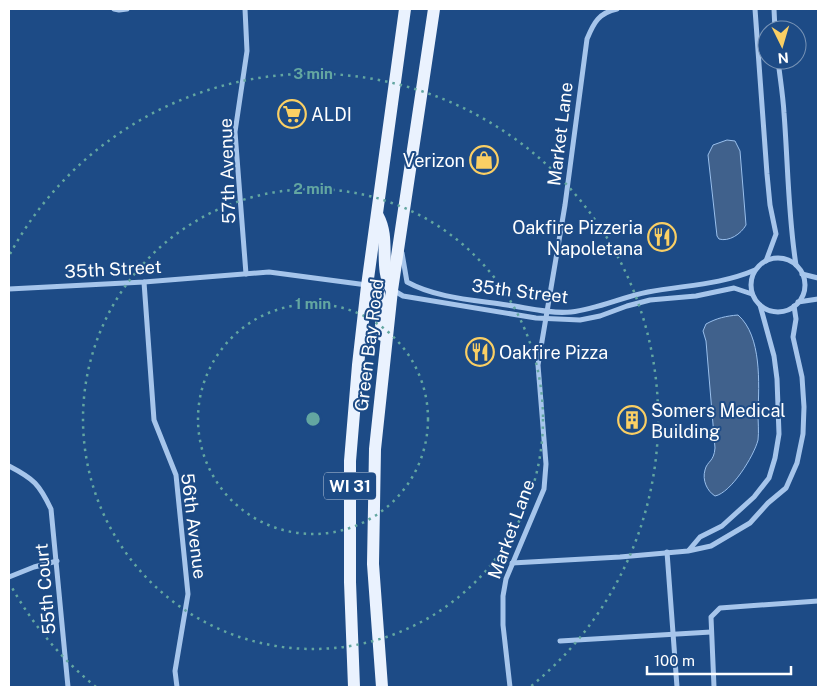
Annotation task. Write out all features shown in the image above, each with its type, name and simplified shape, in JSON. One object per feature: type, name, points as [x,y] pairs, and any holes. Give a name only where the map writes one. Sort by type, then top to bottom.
[{"type":"main road","name":"Green Bay Road","points":[[354,687],[350,582],[350,461],[367,286],[405,9]]},
{"type":"main road","name":"Green Bay Road","points":[[382,687],[372,564],[376,449],[392,290],[434,9]]},
{"type":"main road","points":[[377,215],[385,234],[385,274],[392,290]]},
{"type":"main road","points":[[367,286],[374,287],[378,291],[380,325],[386,344]]},
{"type":"street","points":[[114,9],[127,9]]},
{"type":"street","name":"57th Avenue","points":[[244,9],[248,51],[236,132],[246,274]]},
{"type":"street","name":"Market Lane","points":[[510,687],[504,634],[503,596],[506,579],[544,489],[546,464],[538,365],[565,205],[587,38],[593,23],[608,11],[617,9]]},
{"type":"street","points":[[688,550],[700,537],[722,526],[754,497],[768,478],[775,458],[779,434],[778,379],[774,356],[760,305],[752,294],[751,286],[755,270],[766,260],[776,234],[770,205],[767,174],[755,9]]},
{"type":"street","points":[[779,70],[784,112],[791,237],[796,265]]},
{"type":"street","name":"35th Street","points":[[400,244],[408,282],[419,288],[438,294],[548,312],[590,309],[647,292],[737,278],[755,270]]},
{"type":"street","points":[[512,564],[620,557],[711,546],[750,523],[768,503],[786,488],[797,463],[803,434],[802,377],[793,337],[796,304],[804,289],[802,274],[796,265],[782,258],[766,260]]},
{"type":"street","name":"35th Street","points":[[9,289],[144,282],[270,272],[367,286]]},
{"type":"street","points":[[802,274],[818,278]]},
{"type":"street","name":"56th Avenue","points":[[144,282],[154,420],[176,475],[188,594],[176,671],[177,687]]},
{"type":"street","name":"35th Street","points":[[392,290],[403,296],[546,320],[580,320],[600,316],[650,300],[696,296],[734,288],[752,294]]},
{"type":"street","points":[[760,305],[776,312],[786,310],[796,304],[818,299]]},
{"type":"street","name":"55th Court","points":[[9,466],[30,477],[42,491],[51,510],[68,687]]},
{"type":"street","points":[[666,552],[677,687]]},
{"type":"street","points":[[9,576],[57,561]]},
{"type":"street","points":[[714,687],[711,616],[720,608],[818,602]]},
{"type":"street","points":[[560,640],[711,632]]},
{"type":"water","points":[[727,140],[735,141],[740,151],[746,225],[734,236],[723,240],[717,236],[708,155],[713,145]]},
{"type":"water","points":[[738,315],[746,324],[755,348],[759,388],[758,440],[752,455],[735,481],[715,496],[708,488],[704,478],[706,467],[713,456],[715,448],[706,341],[703,331],[706,324],[710,322]]},
{"type":"place","name":"ALDI","points":[[292,114]]},
{"type":"place","name":"Verizon","points":[[484,160]]},
{"type":"place","name":"Oakfire Pizzeria Napoletana","points":[[662,237]]},
{"type":"place","name":"Oakfire Pizza","points":[[480,352]]},
{"type":"place","name":"Somers Medical Building","points":[[632,420]]}]
